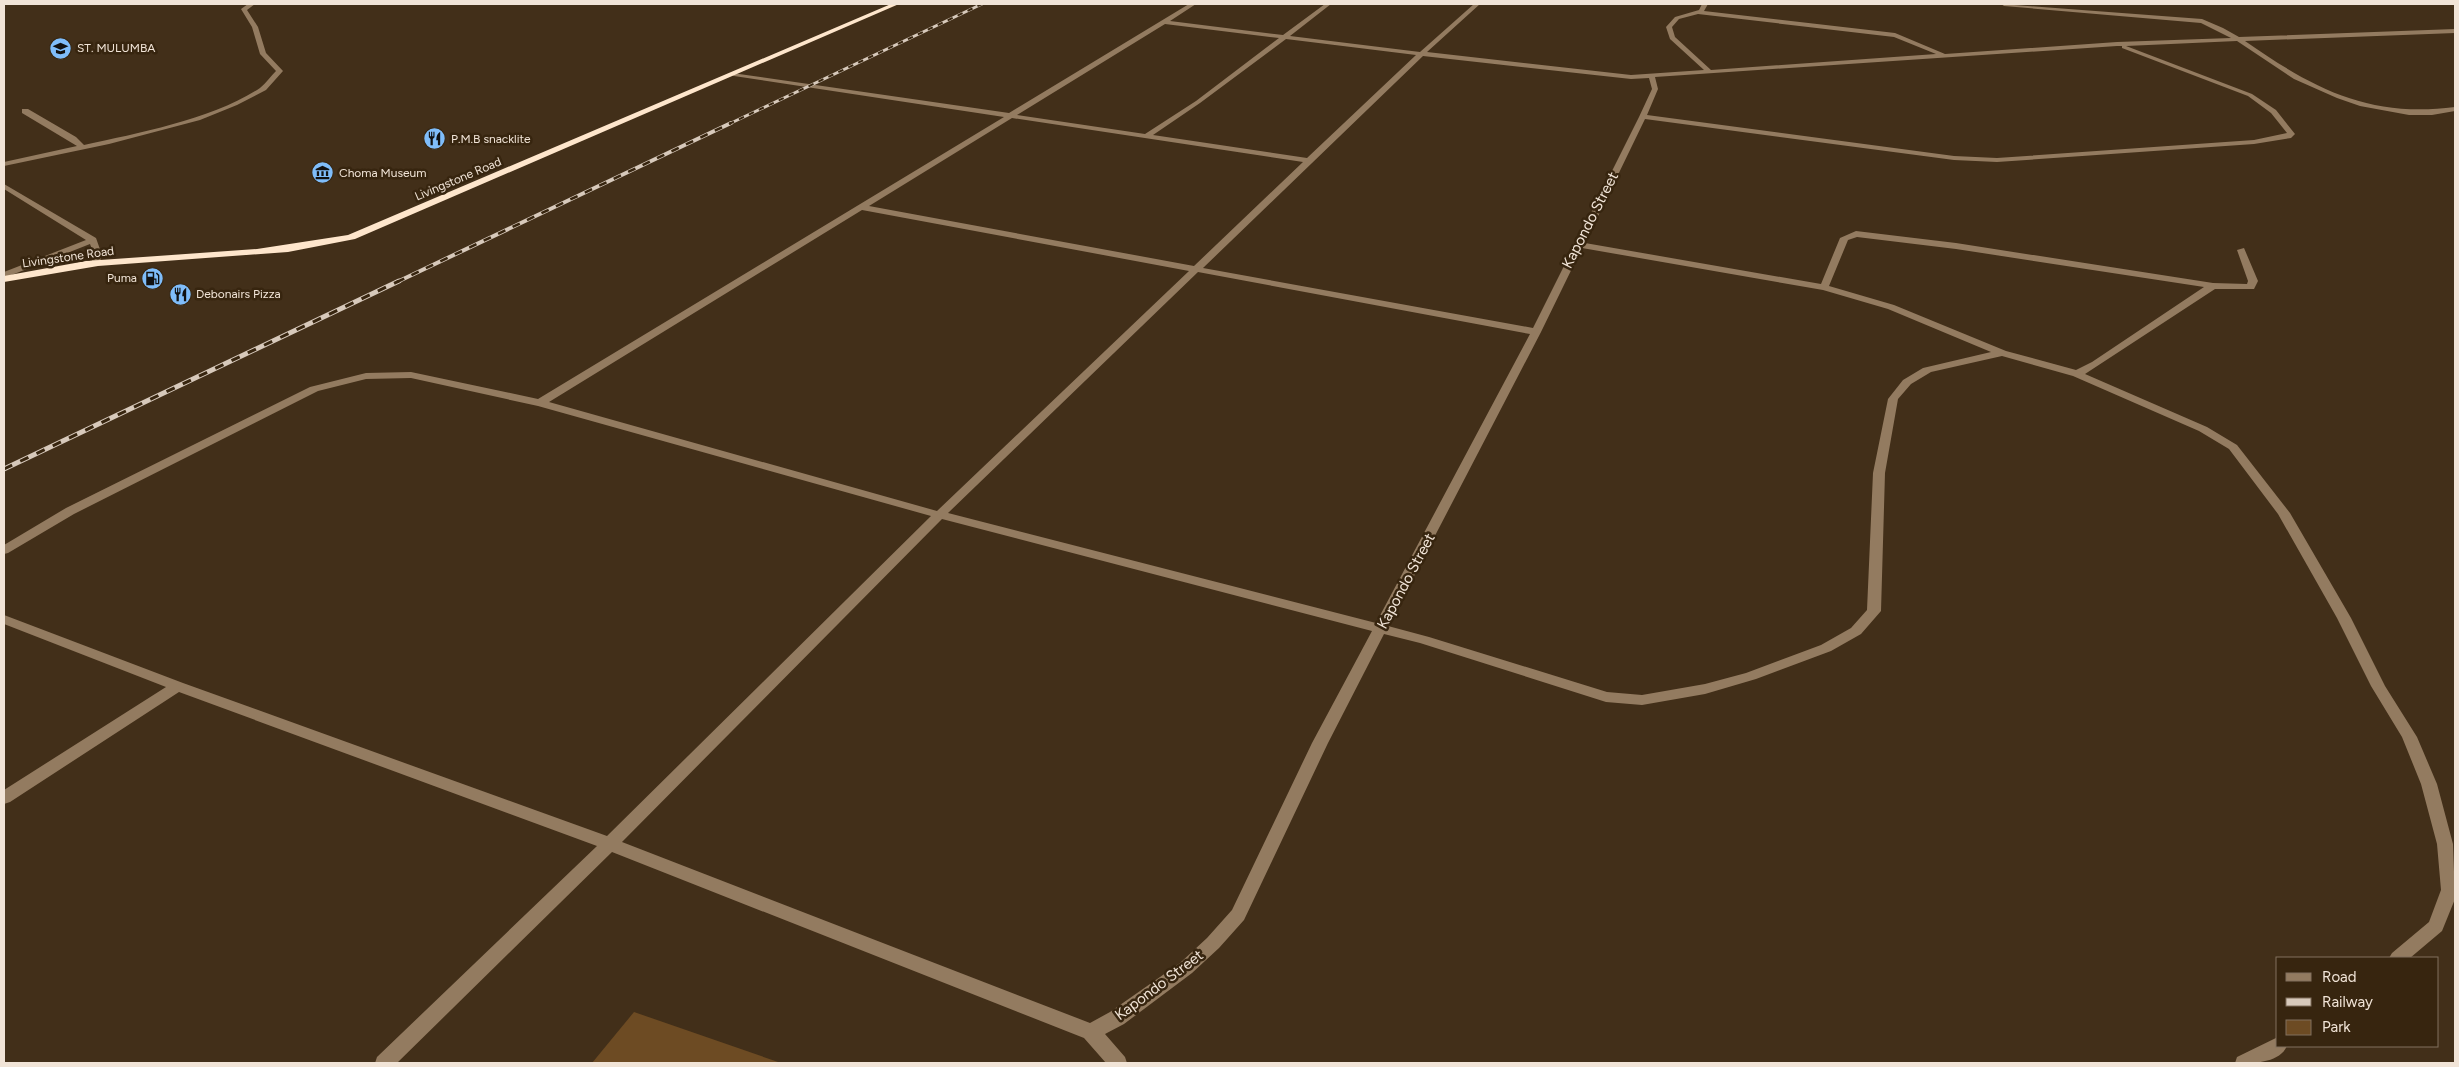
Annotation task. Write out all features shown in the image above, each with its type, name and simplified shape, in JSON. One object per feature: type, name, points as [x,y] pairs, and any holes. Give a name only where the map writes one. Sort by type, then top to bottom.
[{"type":"highway","name":"Livingstone Road","points":[[4,279],[96,263],[269,253],[319,246],[351,237],[896,4]]},
{"type":"street","points":[[4,164],[198,119],[245,100],[275,80],[280,71],[263,54],[255,27],[244,9],[252,4]]},
{"type":"street","points":[[540,403],[1194,4]]},
{"type":"street","points":[[1147,136],[1198,102],[1328,4]]},
{"type":"street","points":[[384,1063],[610,844],[939,515],[1421,54],[1477,4]]},
{"type":"street","points":[[1698,12],[1705,4]]},
{"type":"street","points":[[2004,4],[2057,6],[2202,21],[2211,24],[2313,86],[2334,96],[2413,114],[2439,113],[2455,109]]},
{"type":"street","points":[[1710,72],[1672,38],[1669,27],[1677,18],[1698,12],[1895,34],[1947,56]]},
{"type":"street","points":[[1164,22],[1611,76],[1652,77],[2117,44],[2455,31]]},
{"type":"street","points":[[1643,116],[1839,144],[1954,158],[1998,160],[2254,142],[2291,134],[2280,115],[2250,94],[2117,44]]},
{"type":"street","points":[[734,74],[1310,161]]},
{"type":"street","name":"Kapondo Street","points":[[1091,1032],[1117,1018],[1186,968],[1213,943],[1238,915],[1320,743],[1382,629],[1536,332],[1577,244],[1643,116],[1655,89],[1652,77]]},
{"type":"street","points":[[25,111],[81,146]]},
{"type":"street","points":[[4,186],[93,240],[98,255],[96,263]]},
{"type":"street","points":[[861,207],[1536,332]]},
{"type":"street","points":[[1824,287],[1844,238],[1856,234],[1965,247],[2214,286],[2243,288],[2254,286],[2241,250]]},
{"type":"street","points":[[4,275],[93,240]]},
{"type":"street","points":[[1577,244],[1824,287],[1891,308],[2002,353],[2077,374],[2203,429],[2232,447],[2284,513],[2344,618],[2378,686],[2409,737],[2429,784],[2445,844],[2450,890],[2436,926],[2399,957]]},
{"type":"street","points":[[2077,374],[2096,364],[2214,286]]},
{"type":"street","points":[[4,550],[79,506],[314,389],[338,382],[385,374],[411,375],[540,403],[939,515],[1382,629],[1606,697],[1642,700],[1705,689],[1751,676],[1826,648],[1856,631],[1874,611],[1878,569],[1879,473],[1893,399],[1907,382],[1927,370],[1951,362],[2002,353]]},
{"type":"street","points":[[4,619],[178,686],[610,844],[1091,1032],[1118,1063]]},
{"type":"street","points":[[4,798],[178,686]]},
{"type":"street","points":[[2244,1063],[2276,1046]]},
{"type":"green space","points":[[634,1012],[781,1063],[592,1063]]},
{"type":"railway","points":[[729,124],[982,4]]},
{"type":"railway","points":[[397,282],[731,123]]},
{"type":"railway","points":[[4,469],[399,281]]},
{"type":"place","name":"ST. MULUMBA","points":[[61,48]]},
{"type":"place","name":"P.M.B snacklite","points":[[435,139]]},
{"type":"place","name":"Choma Museum","points":[[323,173]]},
{"type":"place","name":"Puma","points":[[153,278]]},
{"type":"place","name":"Debonairs Pizza","points":[[180,294]]}]
